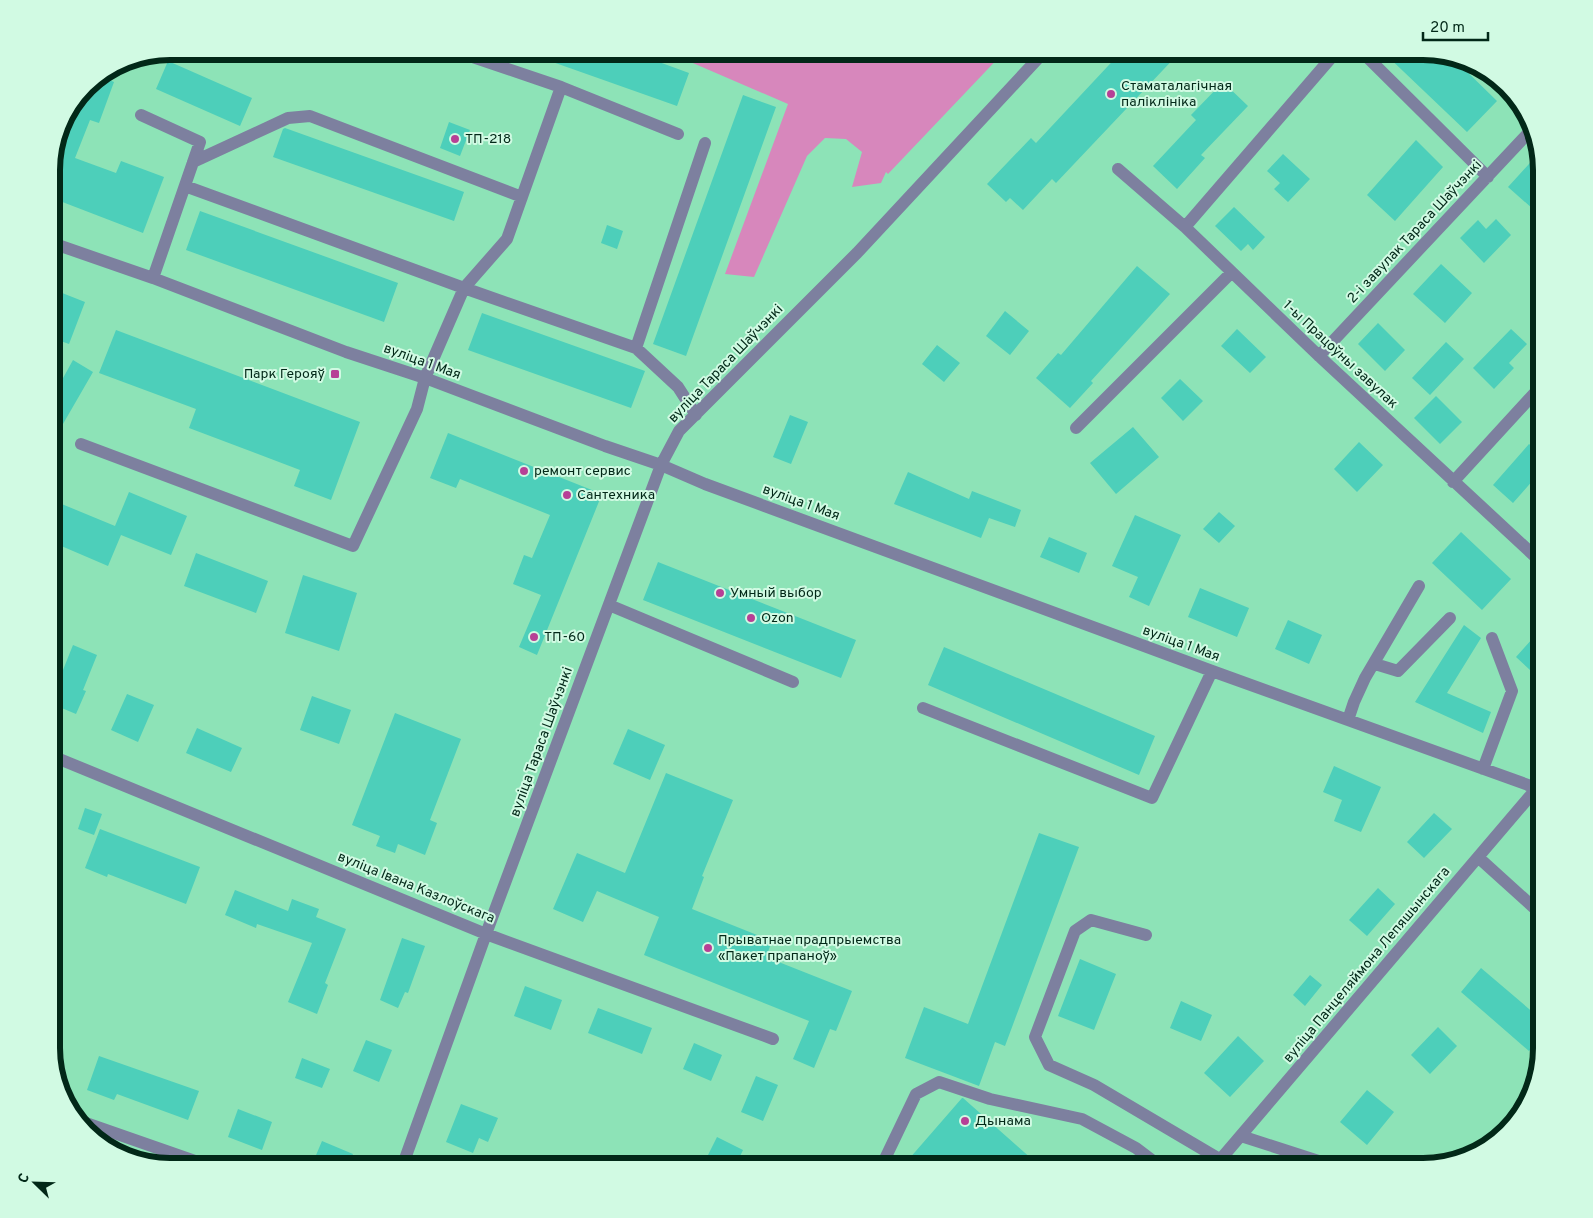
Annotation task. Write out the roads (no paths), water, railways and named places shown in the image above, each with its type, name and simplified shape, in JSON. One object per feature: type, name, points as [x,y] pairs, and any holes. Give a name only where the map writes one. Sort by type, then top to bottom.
[{"type":"street","points":[[482,60],[561,87],[678,134]]},
{"type":"street","name":"вуліца Тараса Шаўчэнкі","points":[[405,1158],[486,934],[661,465],[679,431],[857,253],[1037,60]]},
{"type":"street","points":[[1185,227],[1330,60]]},
{"type":"street","points":[[1370,60],[1488,177]]},
{"type":"street","points":[[81,444],[353,546],[417,409],[425,378],[464,288],[507,239],[561,87]]},
{"type":"street","points":[[141,115],[200,142],[153,278]]},
{"type":"street","points":[[194,162],[288,118],[310,116],[522,197]]},
{"type":"street","name":"2-і завулак Тараса Шаўчэнкі","points":[[1319,356],[1527,135]]},
{"type":"street","points":[[636,348],[705,143]]},
{"type":"street","name":"1-ы Працоўны завулак","points":[[1118,169],[1185,227],[1452,482],[1533,555]]},
{"type":"street","points":[[185,186],[464,288],[636,348],[678,387],[696,415]]},
{"type":"street","name":"вуліца 1 Мая","points":[[60,246],[153,278],[337,348],[425,378],[605,446],[661,465],[705,484],[1212,671],[1483,769],[1533,785]]},
{"type":"street","points":[[1076,428],[1231,273]]},
{"type":"street","points":[[1452,482],[1533,395]]},
{"type":"street","points":[[1348,720],[1365,678],[1375,664],[1418,586]]},
{"type":"street","points":[[609,605],[793,682]]},
{"type":"street","points":[[1375,664],[1398,671],[1450,618]]},
{"type":"street","points":[[1483,769],[1512,691],[1492,638]]},
{"type":"street","points":[[923,708],[1152,798],[1212,671]]},
{"type":"street","name":"вуліца Івана Казлоўскага","points":[[60,759],[486,934],[774,1039]]},
{"type":"street","name":"вуліца Панцеляймона Лепяшынскага","points":[[1222,1158],[1533,795]]},
{"type":"street","points":[[1479,858],[1533,907]]},
{"type":"street","points":[[1146,935],[1091,920],[1075,932],[1035,1037],[1049,1064],[1094,1085],[1210,1158]]},
{"type":"street","points":[[885,1158],[916,1094],[939,1082],[990,1099],[1082,1119],[1136,1148],[1149,1158]]},
{"type":"street","points":[[91,1125],[186,1158]]},
{"type":"street","points":[[1241,1136],[1309,1158]]},
{"type":"place","name":"Стаматалагічная паліклініка","points":[[1111,94]]},
{"type":"place","name":"ТП-218","points":[[455,139]]},
{"type":"place","name":"Парк Герояў","points":[[335,374]]},
{"type":"place","name":"ремонт сервис","points":[[524,471]]},
{"type":"place","name":"Сантехника","points":[[567,495]]},
{"type":"place","name":"Умный выбор","points":[[720,593]]},
{"type":"place","name":"Ozon","points":[[751,618]]},
{"type":"place","name":"ТП-60","points":[[534,637]]},
{"type":"place","name":"Прыватнае прадпрыемства «Пакет прапаноў»","points":[[708,948]]},
{"type":"place","name":"Дынама","points":[[965,1121]]}]
